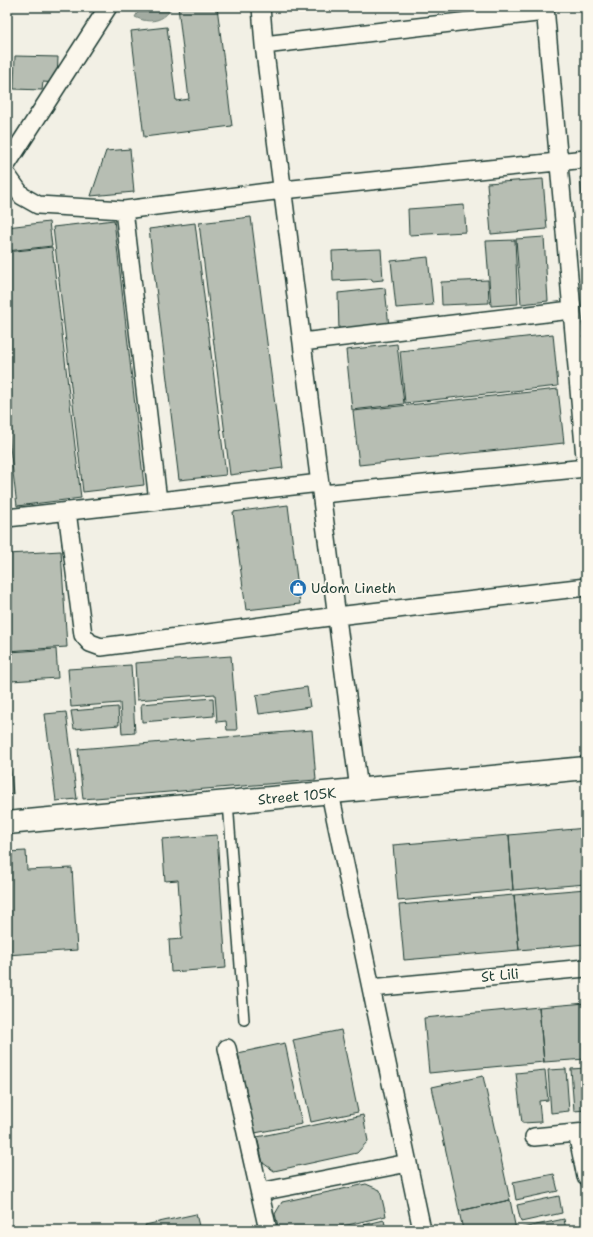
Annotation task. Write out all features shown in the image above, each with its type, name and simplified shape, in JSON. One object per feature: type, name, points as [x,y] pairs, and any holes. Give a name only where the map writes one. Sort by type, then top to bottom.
[{"type":"main road","name":"Street 105K","points":[[7,823],[586,768]]},
{"type":"street","points":[[7,164],[108,7]]},
{"type":"street","points":[[261,7],[264,45],[360,790]]},
{"type":"street","points":[[7,518],[158,501],[586,468],[545,9],[264,45]]},
{"type":"street","points":[[7,174],[22,196],[38,205],[124,210],[283,190],[586,159]]},
{"type":"street","points":[[124,210],[158,501]]},
{"type":"street","points":[[302,342],[571,310]]},
{"type":"street","points":[[67,511],[83,634],[90,643],[101,647],[337,616],[586,587]]},
{"type":"street","points":[[330,793],[422,1230]]},
{"type":"street","points":[[371,988],[586,968]]},
{"type":"street","points":[[227,1048],[268,1230]]},
{"type":"street","points":[[534,1137],[581,1132],[586,1177]]},
{"type":"street","points":[[260,1192],[408,1163]]},
{"type":"lane","points":[[228,802],[244,1020]]},
{"type":"shaded area","points":[[141,7],[172,7],[165,16],[151,21],[135,17]]},
{"type":"building","points":[[178,7],[217,7],[232,126],[144,137],[131,31],[167,27],[176,101],[189,99]]},
{"type":"building","points":[[470,7],[531,7],[470,16]]},
{"type":"building","points":[[15,56],[58,57],[57,83],[43,82],[42,90],[14,89]]},
{"type":"building","points":[[130,149],[134,192],[91,196],[106,151]]},
{"type":"building","points":[[580,177],[586,177],[586,239]]},
{"type":"building","points":[[543,179],[547,229],[491,234],[487,183]]},
{"type":"building","points":[[464,205],[466,232],[409,235],[408,209]]},
{"type":"building","points":[[251,217],[283,468],[230,475],[199,223]]},
{"type":"building","points":[[114,220],[144,485],[83,492],[53,227]]},
{"type":"building","points":[[49,222],[52,246],[7,251],[7,227]]},
{"type":"building","points":[[195,223],[226,475],[179,480],[149,229]]},
{"type":"building","points":[[544,237],[548,301],[521,304],[516,239]]},
{"type":"building","points":[[515,240],[518,304],[491,306],[486,241]]},
{"type":"building","points":[[52,247],[81,498],[17,506],[7,422],[7,252]]},
{"type":"building","points":[[381,249],[383,280],[372,281],[372,279],[333,281],[332,251]]},
{"type":"building","points":[[428,257],[433,305],[396,308],[391,261]]},
{"type":"building","points":[[488,280],[489,303],[442,305],[441,282]]},
{"type":"building","points":[[385,288],[389,327],[339,332],[338,293]]},
{"type":"building","points":[[553,334],[558,386],[405,403],[400,351]]},
{"type":"building","points":[[397,344],[404,404],[352,410],[346,350]]},
{"type":"building","points":[[558,389],[564,443],[359,465],[353,411]]},
{"type":"building","points":[[288,505],[300,604],[246,610],[233,512]]},
{"type":"building","points":[[61,551],[67,647],[7,651],[7,554]]},
{"type":"building","points":[[56,649],[58,678],[11,681],[9,652]]},
{"type":"building","points":[[231,656],[237,730],[227,730],[226,721],[217,722],[215,694],[137,700],[135,663]]},
{"type":"building","points":[[131,665],[135,733],[122,734],[120,703],[71,707],[68,669]]},
{"type":"building","points":[[307,687],[310,707],[259,714],[256,695]]},
{"type":"building","points":[[213,698],[214,716],[142,722],[141,704]]},
{"type":"building","points":[[118,707],[119,725],[74,729],[71,711]]},
{"type":"building","points":[[66,712],[77,799],[56,801],[45,714]]},
{"type":"building","points":[[312,730],[316,780],[83,799],[78,749]]},
{"type":"building","points":[[7,735],[13,794],[7,795]]},
{"type":"building","points":[[586,828],[586,884],[513,890],[509,835]]},
{"type":"building","points":[[217,835],[226,968],[171,972],[169,940],[182,939],[178,880],[165,881],[162,839]]},
{"type":"building","points":[[509,835],[513,890],[398,901],[393,845]]},
{"type":"building","points":[[26,851],[27,870],[72,868],[77,950],[7,955],[7,852]]},
{"type":"building","points":[[586,889],[586,944],[519,950],[514,895]]},
{"type":"building","points":[[514,895],[519,950],[404,960],[399,905]]},
{"type":"building","points":[[586,1003],[586,1059],[544,1062],[539,1007]]},
{"type":"building","points":[[539,1007],[544,1062],[429,1073],[424,1018]]},
{"type":"building","points":[[341,1030],[358,1112],[311,1122],[293,1040]]},
{"type":"building","points":[[285,1043],[302,1124],[255,1133],[238,1053]]},
{"type":"building","points":[[586,1068],[586,1110],[574,1111],[571,1069]]},
{"type":"building","points":[[566,1069],[569,1111],[551,1113],[548,1070]]},
{"type":"building","points":[[545,1070],[548,1100],[539,1101],[541,1122],[522,1123],[516,1073]]},
{"type":"building","points":[[483,1076],[510,1200],[459,1211],[432,1087]]},
{"type":"building","points":[[363,1115],[368,1141],[357,1153],[274,1171],[263,1163],[257,1137]]},
{"type":"building","points":[[554,1174],[558,1191],[516,1200],[513,1182]]},
{"type":"building","points":[[366,1184],[380,1190],[386,1216],[326,1230],[279,1230],[275,1214],[282,1202]]},
{"type":"building","points":[[559,1196],[562,1213],[521,1222],[517,1205]]},
{"type":"building","points":[[510,1200],[516,1230],[463,1230],[459,1211]]},
{"type":"building","points":[[196,1214],[200,1230],[147,1230],[145,1225]]},
{"type":"building","points":[[564,1219],[566,1230],[523,1230],[522,1228]]},
{"type":"building","points":[[384,1220],[386,1230],[343,1230]]},
{"type":"place","name":"Udom Lineth","points":[[298,588]]}]
